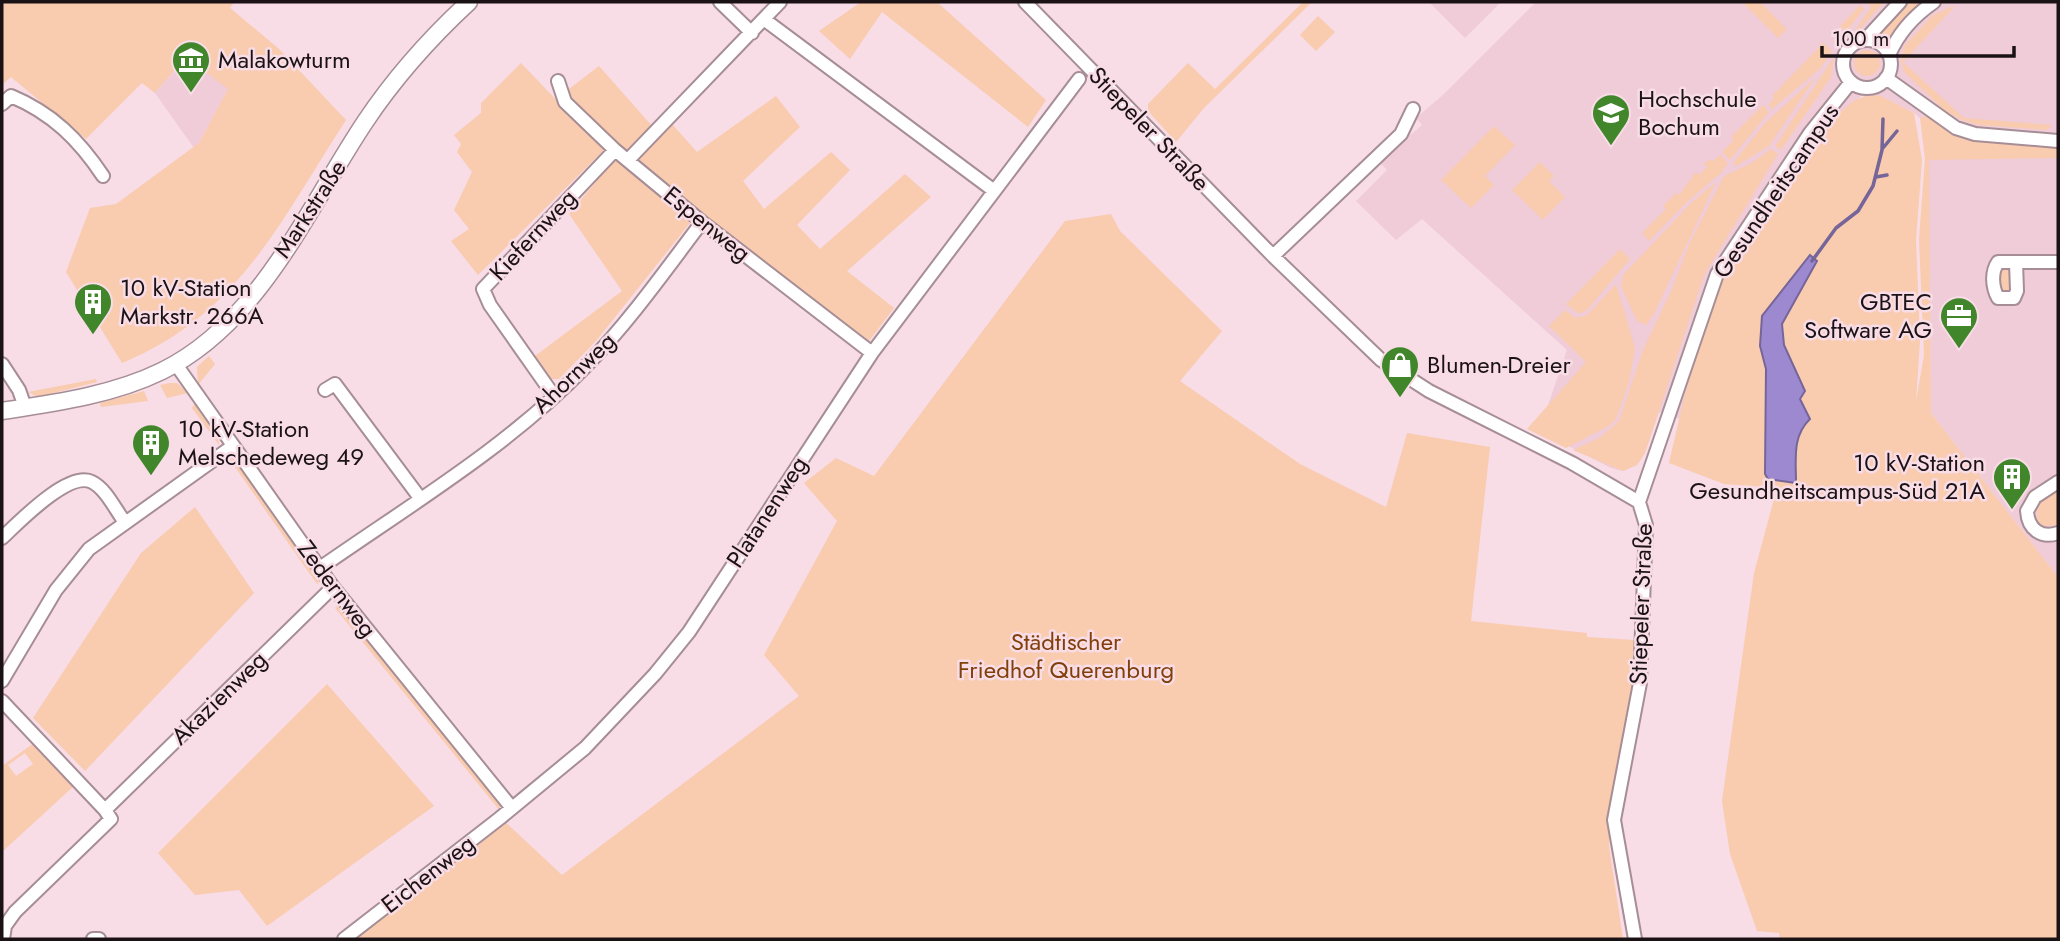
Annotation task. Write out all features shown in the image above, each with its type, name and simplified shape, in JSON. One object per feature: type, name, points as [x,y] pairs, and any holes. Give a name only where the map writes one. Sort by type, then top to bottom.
[{"type":"main road","name":"Markstraße","points":[[2,411],[110,389],[147,377],[175,363],[211,337],[257,288],[300,228],[363,125],[400,72],[469,2]]},
{"type":"street","points":[[720,2],[752,33]]},
{"type":"street","points":[[628,160],[780,2]]},
{"type":"street","name":"Stiepeler Straße","points":[[1025,2],[1273,256],[1348,330],[1404,377],[1572,463],[1639,502],[1646,525],[1640,683],[1614,820],[1634,939]]},
{"type":"street","name":"Gesundheitscampus","points":[[1886,78],[1871,88],[1851,82],[1843,68],[1843,60],[1850,47],[1865,40],[1900,2]]},
{"type":"street","points":[[1934,2],[1922,10],[1895,41],[1889,55],[1890,69],[1886,78],[1956,128],[1975,134],[2058,141]]},
{"type":"street","points":[[765,20],[993,190]]},
{"type":"street","points":[[1865,40],[1879,43],[1889,55]]},
{"type":"street","name":"Platanenweg","points":[[511,807],[585,748],[655,674],[689,632],[872,353],[993,190],[1001,186],[1079,79]]},
{"type":"street","name":"Espenweg","points":[[558,81],[565,102],[615,150],[702,222],[872,353]]},
{"type":"street","name":"Gesundheitscampus","points":[[1639,502],[1717,274],[1810,133],[1851,82]]},
{"type":"street","points":[[2,104],[11,96],[40,107],[82,145],[103,176]]},
{"type":"street","points":[[1273,256],[1401,134],[1413,109]]},
{"type":"street","name":"Kiefernweg","points":[[554,396],[490,305],[483,289],[615,150]]},
{"type":"street","name":"Ahornweg","points":[[320,568],[497,443],[554,396],[585,367],[630,316],[702,222]]},
{"type":"street","points":[[2016,262],[2058,262]]},
{"type":"street","name":"Zedernweg","points":[[175,363],[333,587],[511,807]]},
{"type":"street","points":[[2,364],[19,390],[25,407]]},
{"type":"street","points":[[325,390],[335,384],[420,498]]},
{"type":"street","points":[[2,681],[66,574],[89,549],[124,521],[233,446]]},
{"type":"street","points":[[2,538],[66,485],[80,480],[90,481],[101,489],[124,521]]},
{"type":"street","points":[[2058,482],[2035,498],[2027,511],[2032,527],[2038,533],[2048,536],[2058,533]]},
{"type":"street","name":"Akazienweg","points":[[3,939],[5,926],[15,912],[111,819],[104,810],[333,587]]},
{"type":"street","points":[[2,701],[104,810]]},
{"type":"street","name":"Eichenweg","points":[[344,939],[511,807]]},
{"type":"street","points":[[93,939],[99,939]]},
{"type":"shaded area","points":[[1429,2],[1501,2],[1465,38]]},
{"type":"shaded area","points":[[1536,2],[2058,2],[2058,577],[1931,413],[1928,125],[1914,113],[1881,96],[1861,96],[1824,138],[1800,171],[1796,170],[1741,250],[1725,276],[1712,309],[1680,419],[1659,412],[1645,453],[1637,465],[1623,471],[1611,468],[1539,431],[1567,350],[1422,219],[1396,240],[1356,201],[1387,170],[1379,162],[1422,125],[1416,118],[1444,94]]},
{"type":"shaded area","points":[[229,8],[279,49],[228,89],[194,148],[155,93]]},
{"type":"shaded area","points":[[1810,255],[1817,261],[1782,324],[1784,345],[1805,391],[1800,399],[1810,419],[1798,440],[1796,483],[1768,479],[1765,474],[1766,369],[1760,346],[1762,316]]},
{"type":"green space","points":[[2,2],[234,2],[230,8],[279,49],[346,120],[277,228],[254,261],[227,291],[197,319],[163,343],[122,363],[66,272],[90,208],[116,204],[199,143],[228,89],[186,57],[155,93],[142,83],[86,139],[11,77],[2,85]]},
{"type":"green space","points":[[861,2],[937,2],[1046,100],[1028,127],[882,12],[850,59],[819,31]]},
{"type":"green space","points":[[1303,2],[1312,2],[1204,108],[1176,142],[1148,111],[1148,104],[1188,63],[1215,89]]},
{"type":"green space","points":[[1742,2],[1760,2],[1787,29],[1778,38]]},
{"type":"green space","points":[[1867,2],[1884,2],[1859,30],[1854,32],[1871,7]]},
{"type":"green space","points":[[1905,2],[1921,4],[1887,42],[1875,35]]},
{"type":"green space","points":[[1860,5],[1864,9],[1846,32],[1840,26]]},
{"type":"green space","points":[[1956,5],[1903,62],[1964,118],[2052,125],[2047,130],[1978,125],[1962,120],[1945,111],[1904,72],[1901,59],[1904,46],[1933,15]]},
{"type":"green space","points":[[1318,16],[1335,32],[1316,51],[1300,35]]},
{"type":"green space","points":[[1823,43],[1832,51],[1821,68],[1772,109],[1768,105],[1774,99],[1772,96]]},
{"type":"green space","points":[[1867,50],[1876,54],[1880,63],[1876,72],[1867,76],[1858,72],[1854,63],[1858,54]]},
{"type":"green space","points":[[1834,57],[1831,77],[1781,150],[1775,146]]},
{"type":"green space","points":[[521,63],[604,150],[478,275],[451,241],[469,229],[454,210],[472,172],[457,152],[461,144],[454,135],[481,113],[481,103]]},
{"type":"green space","points":[[599,66],[660,135],[671,123],[697,152],[776,96],[800,127],[743,181],[764,209],[831,152],[850,170],[797,225],[820,249],[905,174],[931,197],[847,271],[894,308],[869,341],[698,213],[596,341],[559,379],[550,379],[535,356],[622,291],[569,214],[614,160],[620,148],[565,92]]},
{"type":"green space","points":[[1816,77],[1769,146],[1736,166],[1733,163],[1765,123]]},
{"type":"green space","points":[[1881,96],[1914,113],[1922,160],[1916,240],[1920,340],[1916,402],[1924,355],[1919,239],[1925,159],[1920,118],[1926,116],[1963,138],[2053,147],[2058,150],[2058,158],[1929,160],[1931,413],[2058,577],[2058,939],[1780,939],[1779,933],[1757,931],[1730,854],[1722,801],[1754,573],[1777,488],[1724,484],[1669,463],[1698,345],[1724,277],[1758,222],[1796,170],[1800,170],[1830,125],[1849,105],[1859,98]]},
{"type":"green space","points":[[1763,105],[1769,112],[1730,160],[1722,152],[1734,140],[1731,137]]},
{"type":"green space","points":[[1494,126],[1515,145],[1485,176],[1494,185],[1471,208],[1441,180]]},
{"type":"green space","points":[[1771,149],[1778,154],[1704,275],[1645,453],[1637,465],[1623,471],[1573,450],[1601,437],[1619,421],[1643,350],[1672,289],[1689,244],[1724,176],[1750,164]]},
{"type":"green space","points":[[1720,155],[1728,163],[1721,173],[1689,200],[1649,241],[1642,233],[1666,209],[1663,206],[1676,193],[1679,195],[1696,172],[1699,175],[1707,167],[1704,164]]},
{"type":"green space","points":[[1540,162],[1554,176],[1549,181],[1565,197],[1543,220],[1512,190]]},
{"type":"green space","points":[[1716,182],[1654,314],[1646,325],[1637,321],[1621,286],[1623,275],[1691,203]]},
{"type":"green space","name":"Städtischer Friedhof Querenburg","points":[[1111,214],[1120,231],[1222,331],[1180,381],[1300,464],[1386,507],[1407,433],[1490,447],[1471,621],[1587,633],[1587,637],[1635,640],[1631,705],[1609,807],[1609,846],[1623,939],[349,939],[502,819],[562,875],[799,696],[764,655],[837,521],[804,483],[836,458],[874,476],[1065,221]]},
{"type":"green space","points":[[1620,249],[1630,259],[1587,310],[1579,314],[1566,304]]},
{"type":"green space","points":[[2003,268],[2012,272],[2009,292],[2000,290],[1999,270]]},
{"type":"green space","points":[[1616,284],[1635,348],[1629,382],[1616,419],[1609,426],[1566,448],[1527,429],[1586,362],[1549,326],[1565,310],[1576,318],[1587,315]]},
{"type":"green space","points":[[209,356],[215,364],[198,385],[197,367]]},
{"type":"green space","points":[[96,379],[97,382],[38,397],[28,392]]},
{"type":"green space","points":[[177,383],[188,393],[167,398],[160,385]]},
{"type":"green space","points":[[144,391],[148,401],[101,407],[100,403]]},
{"type":"green space","points":[[195,403],[218,435],[219,445],[192,408]]},
{"type":"green space","points":[[228,457],[238,462],[321,581],[317,584]]},
{"type":"green space","points":[[2058,489],[2058,525],[2044,526],[2038,522],[2037,511],[2045,499]]},
{"type":"green space","points":[[195,507],[254,593],[85,771],[33,718],[141,553]]},
{"type":"green space","points":[[339,604],[499,802],[501,812],[335,608]]},
{"type":"green space","points":[[327,684],[434,806],[267,926],[239,890],[195,895],[158,853]]},
{"type":"green space","points":[[34,743],[75,785],[2,852],[2,766]],"holes":[[[25,753],[33,764],[16,776],[8,765]]]},
{"type":"waterway","points":[[1812,261],[1836,228],[1858,211],[1873,186],[1882,150],[1883,119]]},
{"type":"waterway","points":[[1883,148],[1897,131]]},
{"type":"waterway","points":[[1876,177],[1887,175]]},
{"type":"place","name":"Malakowturm","points":[[191,94]]},
{"type":"place","name":"Hochschule Bochum","points":[[1611,147]]},
{"type":"place","name":"10 kV-Station Markstr. 266A","points":[[93,336]]},
{"type":"place","name":"GBTEC Software AG","points":[[1959,350]]},
{"type":"place","name":"Blumen-Dreier","points":[[1400,399]]},
{"type":"place","name":"10 kV-Station Melschedeweg 49","points":[[151,477]]},
{"type":"place","name":"10 kV-Station Gesundheitscampus-Süd 21A","points":[[2012,511]]}]
